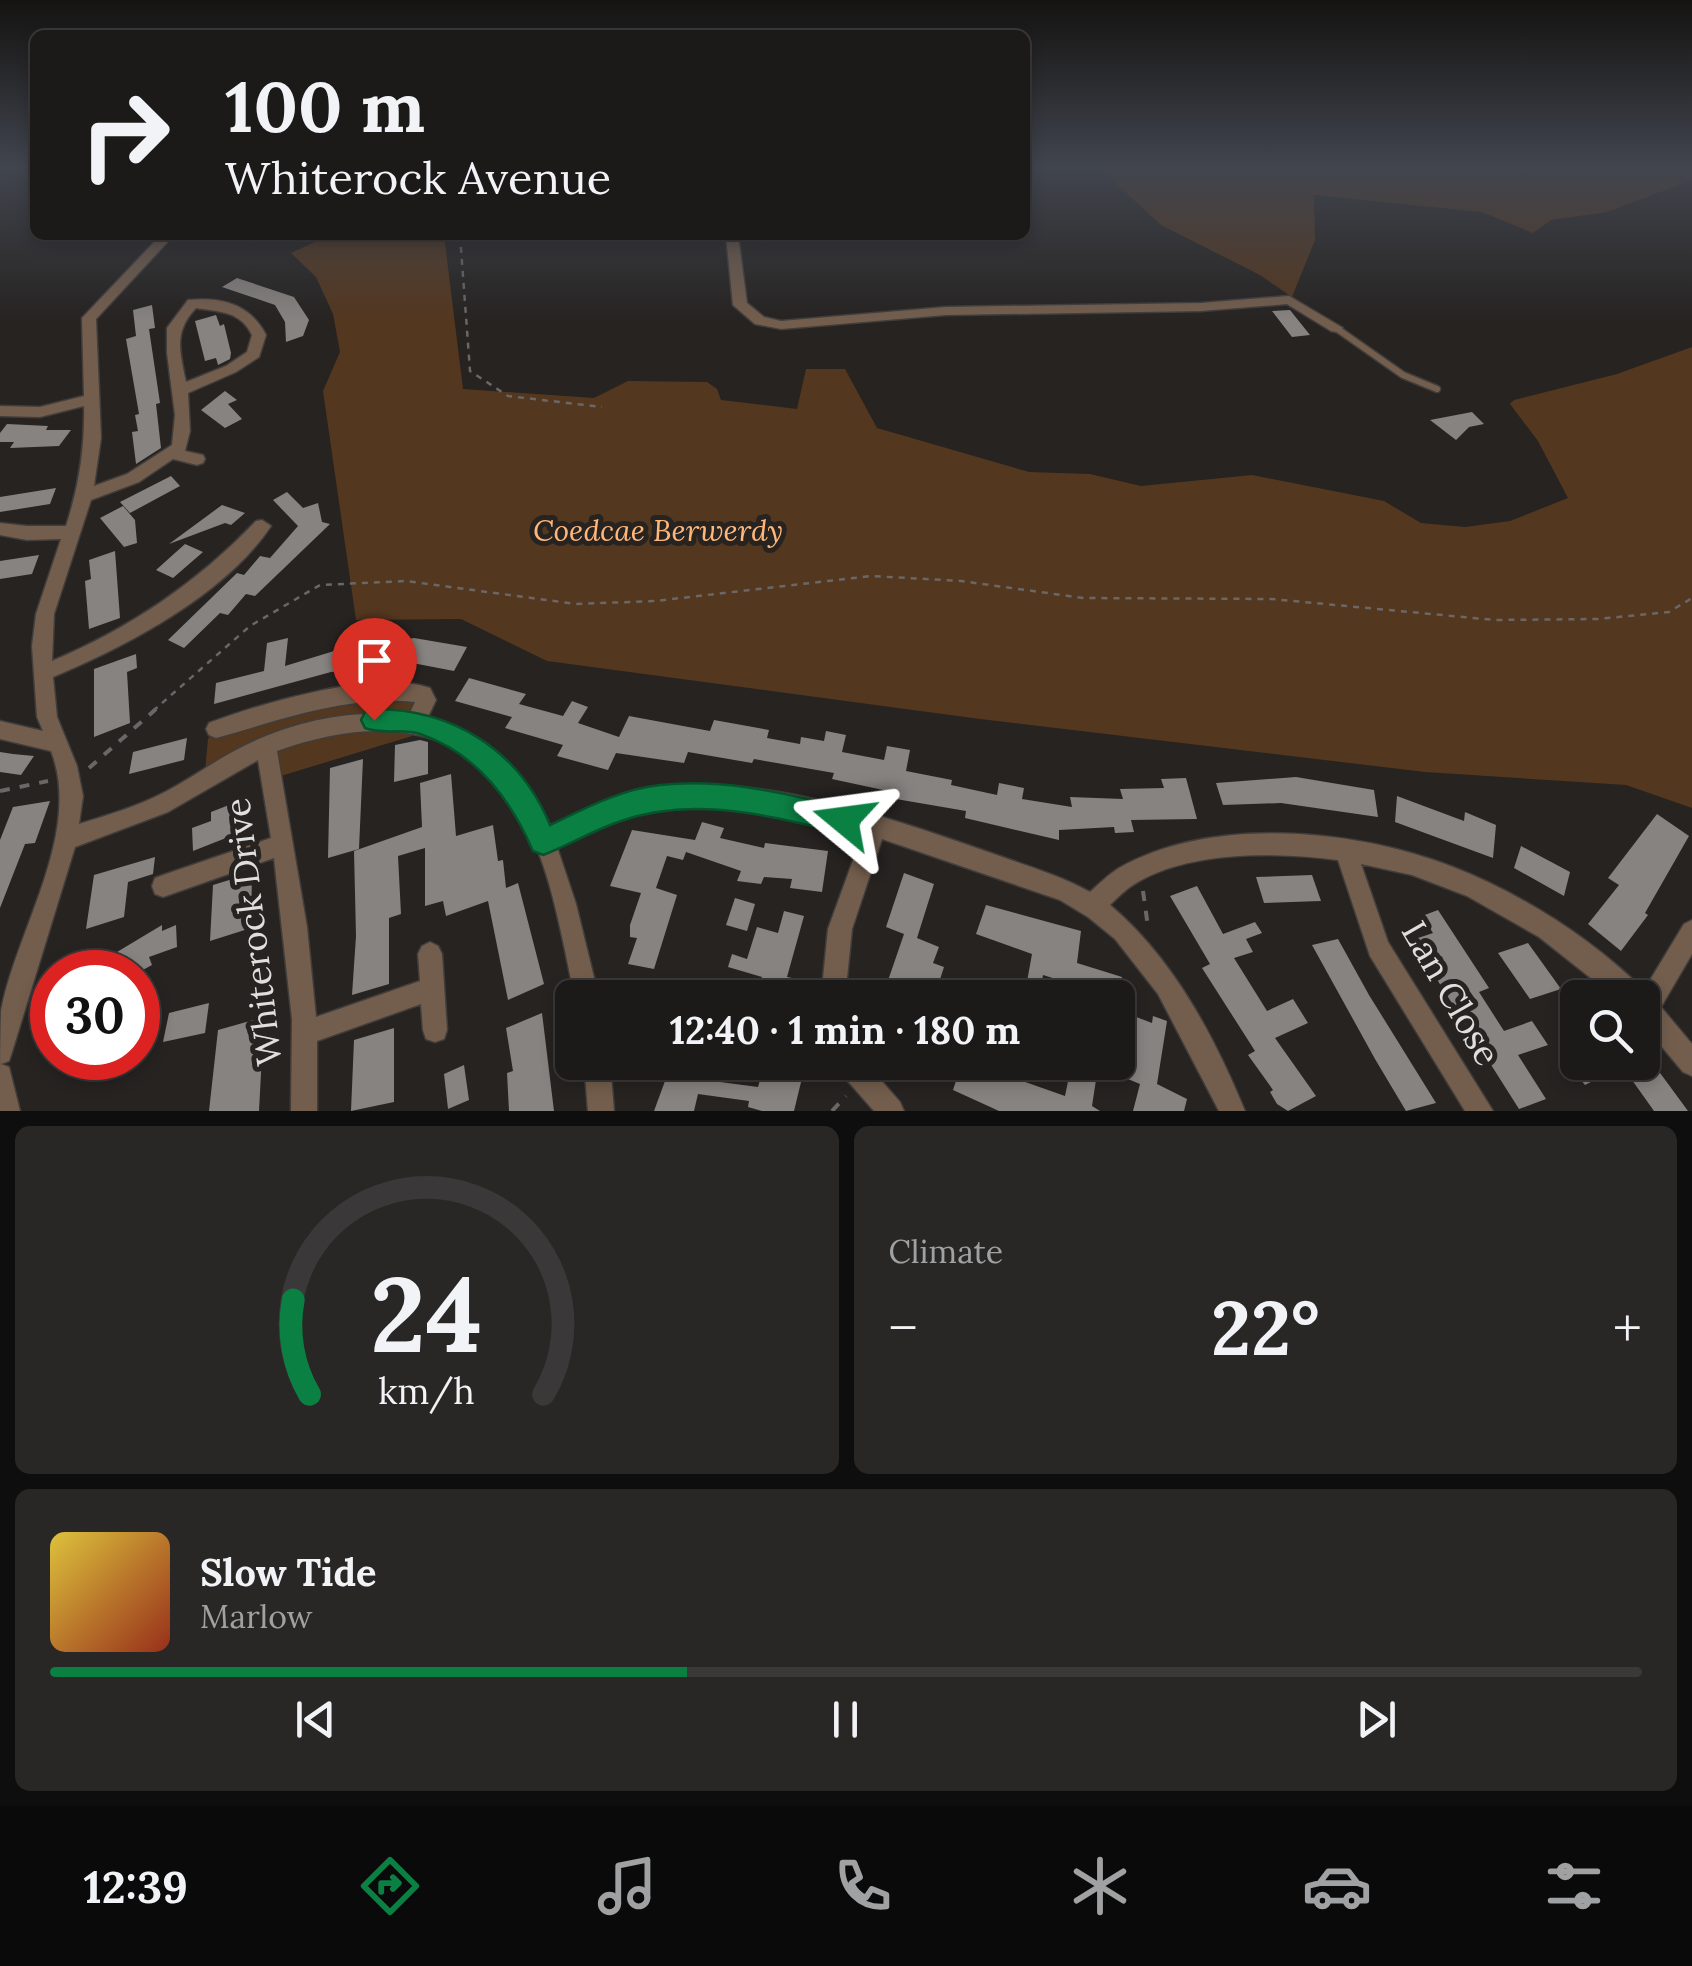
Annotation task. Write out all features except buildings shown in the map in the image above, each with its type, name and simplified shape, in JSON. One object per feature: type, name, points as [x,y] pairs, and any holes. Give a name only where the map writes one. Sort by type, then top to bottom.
[{"type":"street","points":[[0,1052],[66,839],[72,796],[69,777],[46,717],[43,673],[45,614],[84,496],[93,438],[88,318],[164,240]]},
{"type":"street","points":[[156,250],[173,240]]},
{"type":"street","points":[[732,240],[734,283],[740,305],[770,325],[946,311],[1201,308],[1282,300],[1297,303],[1336,328]]},
{"type":"street","points":[[84,496],[133,478],[174,454],[182,439],[184,389],[173,336],[178,319],[210,286]]},
{"type":"street","points":[[184,389],[246,360],[254,354],[259,334],[251,319],[238,310],[193,302]]},
{"type":"street","points":[[4,411],[24,395]]},
{"type":"street","points":[[4,411],[62,409],[93,398]]},
{"type":"street","points":[[174,454],[197,459]]},
{"type":"street","points":[[43,673],[123,639],[156,619],[216,574],[262,526]]},
{"type":"street","points":[[0,529],[27,534],[72,532]]},
{"type":"street","points":[[216,729],[384,691],[423,694],[426,700],[416,720]]},
{"type":"street","points":[[66,839],[140,815],[266,746],[344,723],[416,720],[445,732],[497,766],[531,813],[543,842],[581,980]]},
{"type":"street","points":[[0,730],[58,744]]},
{"type":"street","name":"Whiterock Drive","points":[[266,746],[294,919],[304,1034],[304,1111]]},
{"type":"street","points":[[543,842],[616,809],[658,798],[697,795],[784,803],[1030,878],[1094,904],[1137,946],[1175,1001],[1232,1111]]},
{"type":"street","points":[[833,980],[833,957],[840,929],[875,828]]},
{"type":"street","points":[[163,886],[282,845]]},
{"type":"street","points":[[1094,904],[1140,870],[1187,852],[1283,846],[1392,858],[1495,898],[1581,952],[1614,980]]},
{"type":"street","name":"Lan Close","points":[[1346,852],[1378,948],[1480,1111]]},
{"type":"street","points":[[1658,980],[1692,932]]},
{"type":"street","points":[[430,954],[434,1030]]},
{"type":"street","points":[[304,1034],[432,988]]},
{"type":"street","points":[[1660,1025],[1692,1064]]},
{"type":"street","points":[[0,1076],[8,1111]]},
{"type":"street","points":[[598,1080],[601,1111]]},
{"type":"street","points":[[862,1080],[891,1111]]},
{"type":"lane","points":[[1336,328],[1403,375],[1437,389]]},
{"type":"path","points":[[460,240],[470,370],[508,396],[602,407]]},
{"type":"path","points":[[0,790],[69,777],[96,764],[250,626],[320,585],[406,581],[576,604],[655,601],[871,576],[962,581],[1082,598],[1255,598],[1494,620],[1598,619],[1669,612],[1692,598]]},
{"type":"path","points":[[1137,946],[1148,927],[1140,870]]},
{"type":"path","points":[[832,1111],[849,1080]]},
{"type":"green space","points":[[1154,219],[1315,219],[1315,240],[1292,297],[1260,275]]},
{"type":"green space","points":[[1499,219],[1559,219],[1533,233]]},
{"type":"green space","name":"Coedcae Berwerdy","points":[[319,240],[445,240],[463,389],[594,398],[628,381],[707,382],[717,389],[721,400],[797,409],[806,369],[845,369],[877,428],[1029,472],[1090,474],[1141,486],[1252,475],[1384,501],[1421,523],[1465,527],[1510,521],[1568,498],[1538,441],[1510,404],[1514,400],[1617,374],[1692,347],[1692,808],[1626,785],[1425,772],[980,719],[547,661],[461,619],[356,620],[323,391],[340,352],[333,314],[316,277],[291,253]]},
{"type":"green space","points":[[423,694],[412,736],[271,779],[266,747],[204,782],[208,739],[216,729],[316,703]]},
{"type":"route","points":[[374,720],[416,720],[445,732],[497,766],[531,813],[543,842],[616,809],[658,798],[697,795],[784,803],[844,820]]}]
